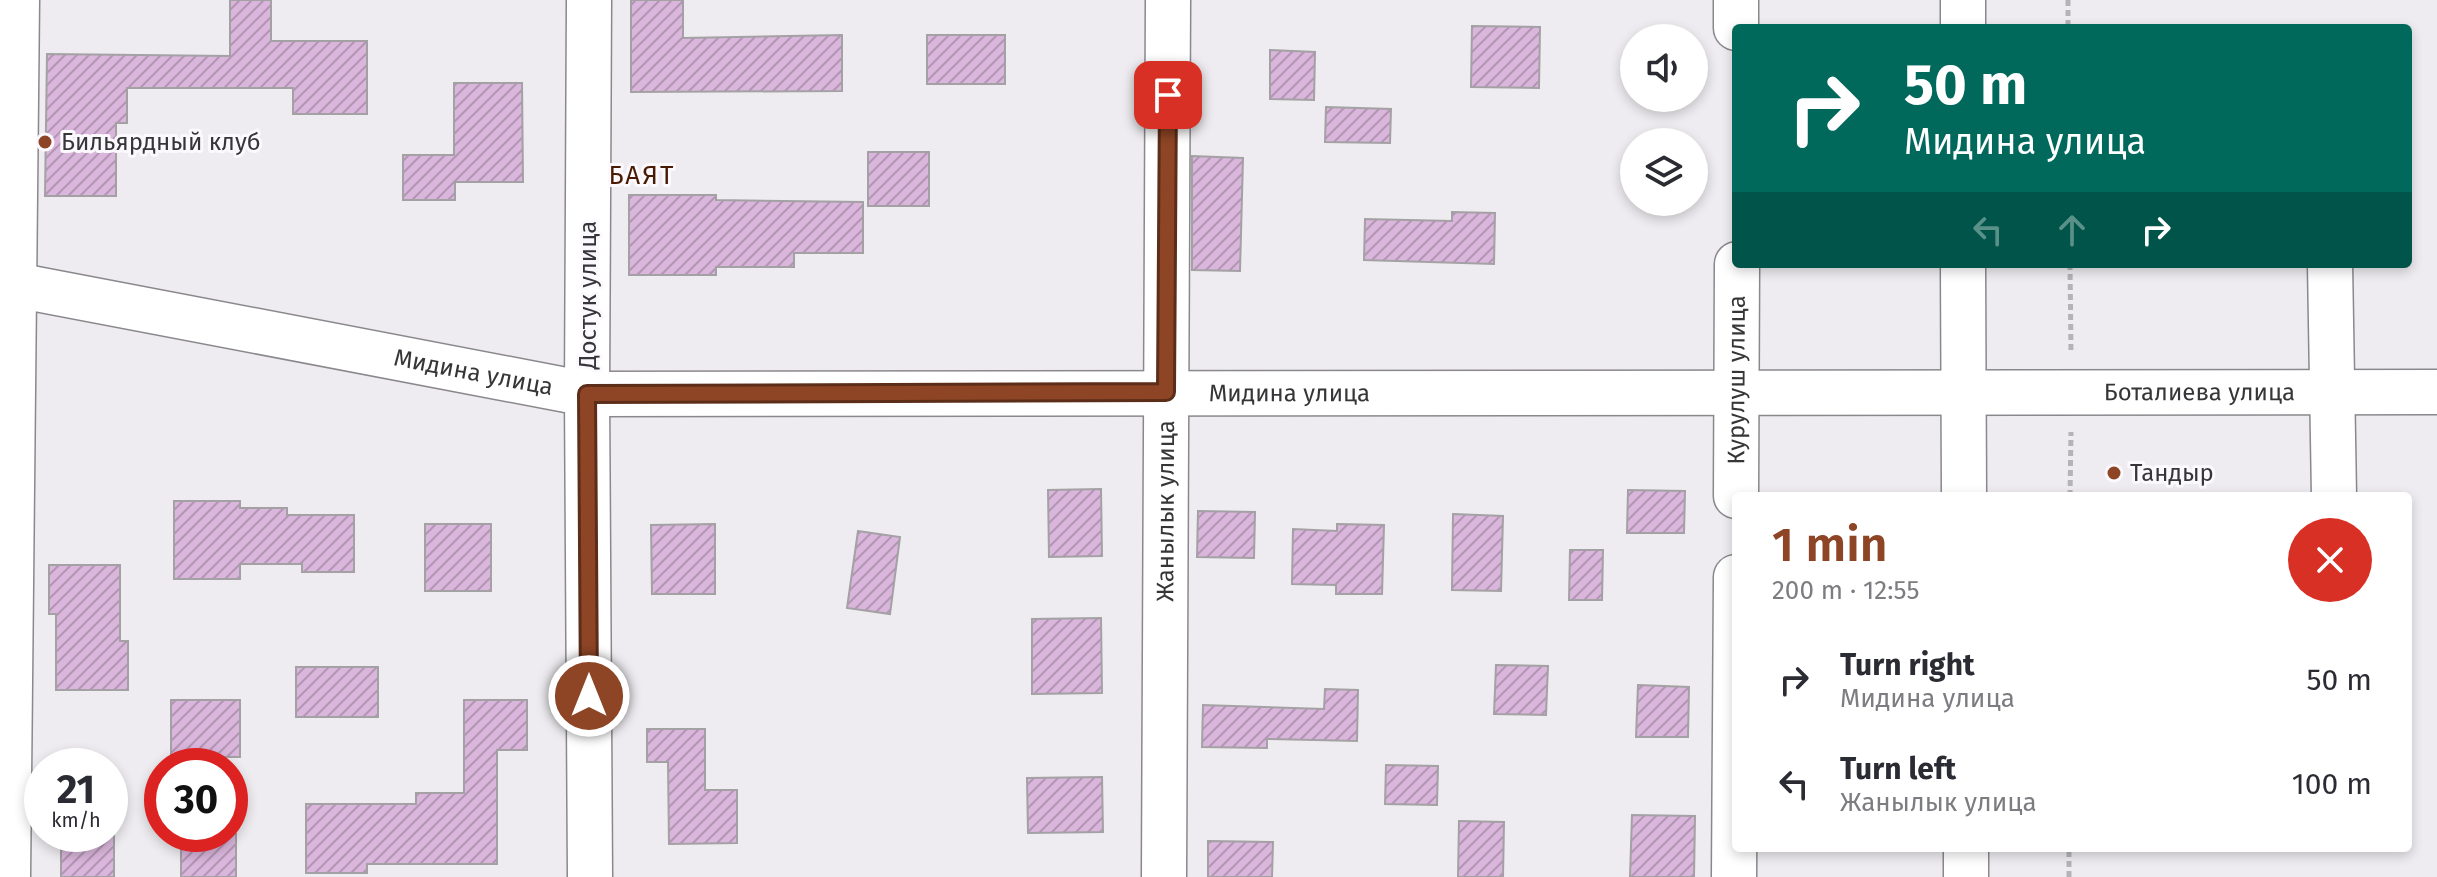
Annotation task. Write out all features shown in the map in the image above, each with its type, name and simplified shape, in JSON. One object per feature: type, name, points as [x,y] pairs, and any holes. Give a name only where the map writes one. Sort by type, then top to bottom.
[{"type":"street","points":[[8,877],[6,284],[17,0]]},
{"type":"street","name":"Достук улица","points":[[589,0],[587,394],[590,877]]},
{"type":"street","name":"Жанылык улица","points":[[1164,877],[1168,0]]},
{"type":"street","points":[[1736,0],[1736,24]]},
{"type":"street","points":[[1963,0],[1963,24]]},
{"type":"street","name":"Курулуш улица","points":[[1736,492],[1737,268]]},
{"type":"street","points":[[1963,268],[1964,492]]},
{"type":"street","points":[[2330,268],[2334,492]]},
{"type":"street","name":"Мидина улица","points":[[6,284],[587,394],[1963,392]]},
{"type":"street","name":"Боталиева улица","points":[[1963,392],[2437,392]]},
{"type":"street","points":[[1734,852],[1734,877]]},
{"type":"street","points":[[1966,852],[1966,877]]},
{"type":"path","points":[[2068,0],[2068,24]]},
{"type":"path","points":[[2070,268],[2071,358]]},
{"type":"path","points":[[2070,492],[2071,425]]},
{"type":"path","points":[[2069,852],[2069,877]]},
{"type":"building","points":[[230,0],[271,0],[271,41],[367,41],[367,114],[293,114],[293,88],[127,88],[127,123],[116,123],[116,196],[45,196],[47,54],[230,56]]},
{"type":"building","points":[[631,0],[683,0],[683,38],[842,35],[842,91],[631,92]]},
{"type":"building","points":[[1472,26],[1540,27],[1539,88],[1471,87]]},
{"type":"building","points":[[927,35],[1005,35],[1005,84],[927,84]]},
{"type":"building","points":[[1270,50],[1315,52],[1314,100],[1270,99]]},
{"type":"building","points":[[454,83],[522,83],[523,182],[455,182],[455,200],[403,200],[403,155],[454,155]]},
{"type":"building","points":[[1326,107],[1391,109],[1390,143],[1325,142]]},
{"type":"building","points":[[868,152],[929,152],[929,206],[868,206]]},
{"type":"building","points":[[1192,156],[1243,158],[1240,271],[1192,270]]},
{"type":"building","points":[[629,195],[716,195],[716,200],[863,202],[863,253],[794,253],[794,267],[716,267],[716,275],[629,275]]},
{"type":"building","points":[[1452,212],[1495,213],[1494,264],[1364,260],[1365,219],[1452,221]]},
{"type":"building","points":[[1101,489],[1102,556],[1049,557],[1048,490]]},
{"type":"building","points":[[1628,490],[1685,491],[1684,533],[1627,533]]},
{"type":"building","points":[[174,501],[240,501],[240,508],[287,508],[287,515],[354,515],[354,572],[302,572],[302,564],[240,564],[240,579],[174,579]]},
{"type":"building","points":[[1198,511],[1255,512],[1254,558],[1197,557]]},
{"type":"building","points":[[1453,514],[1503,516],[1501,591],[1452,590]]},
{"type":"building","points":[[425,524],[491,524],[491,591],[425,591]]},
{"type":"building","points":[[715,524],[715,594],[652,594],[651,525]]},
{"type":"building","points":[[1337,524],[1384,525],[1382,594],[1336,594],[1336,585],[1292,584],[1293,529],[1337,531]]},
{"type":"building","points":[[858,531],[900,537],[890,614],[847,608]]},
{"type":"building","points":[[1570,550],[1603,550],[1602,600],[1569,600]]},
{"type":"building","points":[[49,565],[120,565],[120,641],[128,641],[128,690],[56,690],[56,614],[49,614]]},
{"type":"building","points":[[1101,618],[1102,693],[1032,694],[1032,619]]},
{"type":"building","points":[[1496,665],[1548,666],[1546,715],[1494,714]]},
{"type":"building","points":[[296,667],[378,667],[378,717],[296,717]]},
{"type":"building","points":[[1638,685],[1689,687],[1688,737],[1636,737]]},
{"type":"building","points":[[1325,689],[1358,690],[1357,741],[1267,739],[1267,748],[1202,747],[1203,705],[1324,709]]},
{"type":"building","points":[[171,700],[240,700],[240,748],[171,748]]},
{"type":"building","points":[[464,700],[527,700],[527,750],[497,750],[497,864],[367,864],[367,873],[306,873],[306,804],[416,804],[416,793],[464,793]]},
{"type":"building","points":[[647,729],[705,729],[705,790],[737,790],[737,843],[669,844],[668,762],[647,762]]},
{"type":"building","points":[[1386,765],[1438,766],[1437,805],[1385,804]]},
{"type":"building","points":[[1102,777],[1103,832],[1028,833],[1027,778]]},
{"type":"building","points":[[1632,815],[1695,816],[1694,877],[1630,877]]},
{"type":"building","points":[[1459,821],[1504,822],[1503,877],[1458,877]]},
{"type":"building","points":[[1208,841],[1273,842],[1272,877],[1208,877]]},
{"type":"building","points":[[61,852],[114,852],[114,877],[61,877]]},
{"type":"building","points":[[181,852],[236,852],[236,877],[181,877]]},
{"type":"place","name":"Бильярдный клуб","points":[[45,142]]},
{"type":"place","name":"Тандыр","points":[[2114,473]]},
{"type":"district","name":"БАЯТ","points":[[642,175]]},
{"type":"route","points":[[589,696],[587,394],[1166,392],[1168,95]]}]
